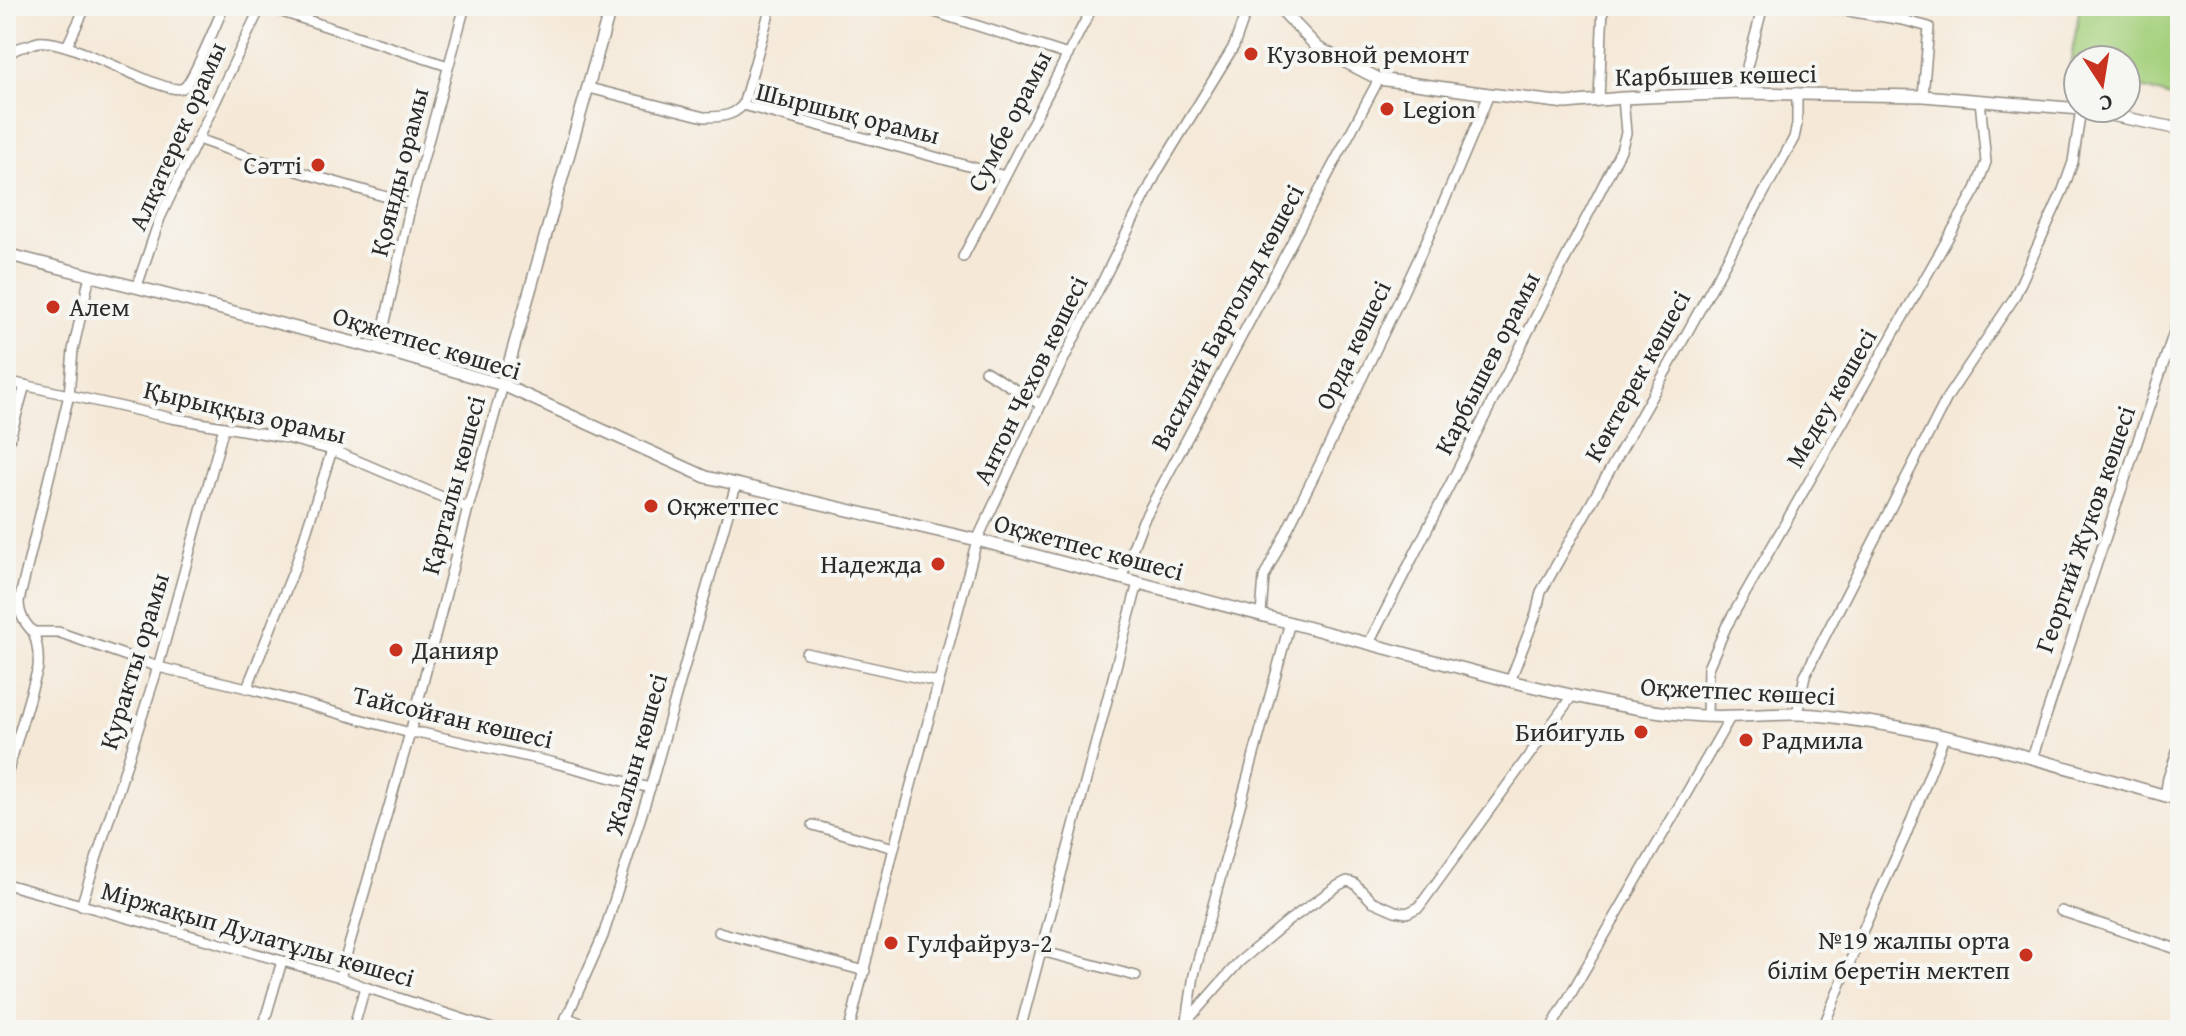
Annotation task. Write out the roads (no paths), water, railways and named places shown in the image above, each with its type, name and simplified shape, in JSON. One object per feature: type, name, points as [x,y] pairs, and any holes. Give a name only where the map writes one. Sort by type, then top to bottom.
[{"type":"street","points":[[67,46],[86,6]]},
{"type":"street","points":[[6,58],[17,48],[39,41],[67,46],[157,84],[180,90],[186,87],[224,6]]},
{"type":"street","points":[[262,6],[448,66]]},
{"type":"street","name":"Алқатерек орамы","points":[[137,286],[160,218],[262,6]]},
{"type":"street","name":"Қоянды орамы","points":[[379,349],[411,204],[465,6]]},
{"type":"street","name":"Қарталы көшесі","points":[[340,977],[410,733],[468,508],[611,6]]},
{"type":"street","points":[[743,105],[771,6]]},
{"type":"street","points":[[916,6],[1068,55]]},
{"type":"street","name":"Сумбе орамы","points":[[963,257],[1093,6]]},
{"type":"street","name":"Антон Чехов көшесі","points":[[849,1030],[937,682],[977,540],[1157,172],[1234,46],[1248,6]]},
{"type":"street","name":"Карбышев көшесі","points":[[1278,6],[1318,48],[1379,79],[1489,94],[1566,103],[1623,98],[1797,93],[1923,96],[2062,107]]},
{"type":"street","points":[[1599,100],[1603,6]]},
{"type":"street","points":[[1740,93],[1763,6]]},
{"type":"street","points":[[1817,6],[1929,27],[1923,96]]},
{"type":"street","points":[[1903,20],[1907,6]]},
{"type":"street","name":"Василий Бартольд көшесі","points":[[1121,579],[1143,521],[1379,79]]},
{"type":"street","name":"Шыршық орамы","points":[[589,88],[704,117],[724,117],[737,112],[743,105],[1005,176]]},
{"type":"street","name":"Көктерек көшесі","points":[[1510,681],[1536,614],[1541,592],[1794,138],[1797,93]]},
{"type":"street","name":"Орда көшесі","points":[[1261,614],[1264,577],[1391,319],[1470,144],[1489,94]]},
{"type":"street","name":"Карбышев орамы","points":[[1369,643],[1621,150],[1626,133],[1623,98]]},
{"type":"street","name":"Медеу көшесі","points":[[1707,717],[1708,668],[1726,627],[1976,189],[1986,162],[1980,100]]},
{"type":"street","name":"Карбышев көшесі","points":[[2142,121],[2180,129]]},
{"type":"street","points":[[1797,714],[1805,675],[1948,396],[2014,298],[2063,190],[2073,162],[2079,124]]},
{"type":"street","points":[[198,139],[252,158],[411,204]]},
{"type":"street","name":"Оқжетпес көшесі","points":[[6,254],[379,349],[503,385],[706,477],[977,540],[1510,681],[1663,713],[1707,717],[1797,714],[1854,720],[2032,758],[2180,800]]},
{"type":"street","points":[[6,778],[38,668],[37,643],[19,611],[19,601],[69,395],[73,350],[90,275]]},
{"type":"street","name":"Георгий Жуков көшесі","points":[[2032,758],[2180,317]]},
{"type":"street","points":[[985,371],[1041,405]]},
{"type":"street","name":"Қырыққыз орамы","points":[[6,381],[171,418],[283,437],[332,450],[468,508]]},
{"type":"street","points":[[6,452],[25,385]]},
{"type":"street","name":"Қуракты орамы","points":[[81,906],[158,667],[224,427]]},
{"type":"street","points":[[247,688],[295,567],[332,450]]},
{"type":"street","name":"Жалын көшесі","points":[[561,1030],[603,936],[650,788],[736,485]]},
{"type":"street","points":[[1020,1030],[1138,583]]},
{"type":"street","points":[[1185,1026],[1194,975],[1290,622]]},
{"type":"street","name":"Тайсойған көшесі","points":[[33,632],[58,632],[158,667],[410,733],[422,733],[555,763],[650,788]]},
{"type":"street","points":[[806,653],[937,682]]},
{"type":"street","points":[[1185,1026],[1239,962],[1288,921],[1339,885],[1347,881],[1354,883],[1372,901],[1395,911],[1407,913],[1419,907],[1572,696]]},
{"type":"street","points":[[1550,1030],[1731,716]]},
{"type":"street","points":[[1822,1030],[1905,837],[1944,737]]},
{"type":"street","points":[[2165,796],[2180,744]]},
{"type":"street","points":[[813,825],[894,848]]},
{"type":"street","name":"Міржақып Дулатұлы көшесі","points":[[6,884],[340,977],[496,1030]]},
{"type":"street","points":[[2061,911],[2180,950]]},
{"type":"street","points":[[719,932],[865,971]]},
{"type":"street","points":[[1041,951],[1136,976]]},
{"type":"street","points":[[262,1030],[282,961]]},
{"type":"street","points":[[353,1030],[365,987]]},
{"type":"street","points":[[566,1017],[597,1030]]},
{"type":"place","name":"Кузовной ремонт","points":[[1251,54]]},
{"type":"place","name":"Legion","points":[[1387,109]]},
{"type":"place","name":"Сәттi","points":[[318,165]]},
{"type":"place","name":"Алем","points":[[53,307]]},
{"type":"place","name":"Оқжетпес","points":[[651,506]]},
{"type":"place","name":"Надежда","points":[[938,564]]},
{"type":"place","name":"Данияр","points":[[396,650]]},
{"type":"place","name":"Бибигуль","points":[[1641,732]]},
{"type":"place","name":"Радмила","points":[[1746,740]]},
{"type":"place","name":"Гулфайруз-2","points":[[891,943]]},
{"type":"place","name":"№19 жалпы орта білім беретін мектеп","points":[[2026,955]]}]
